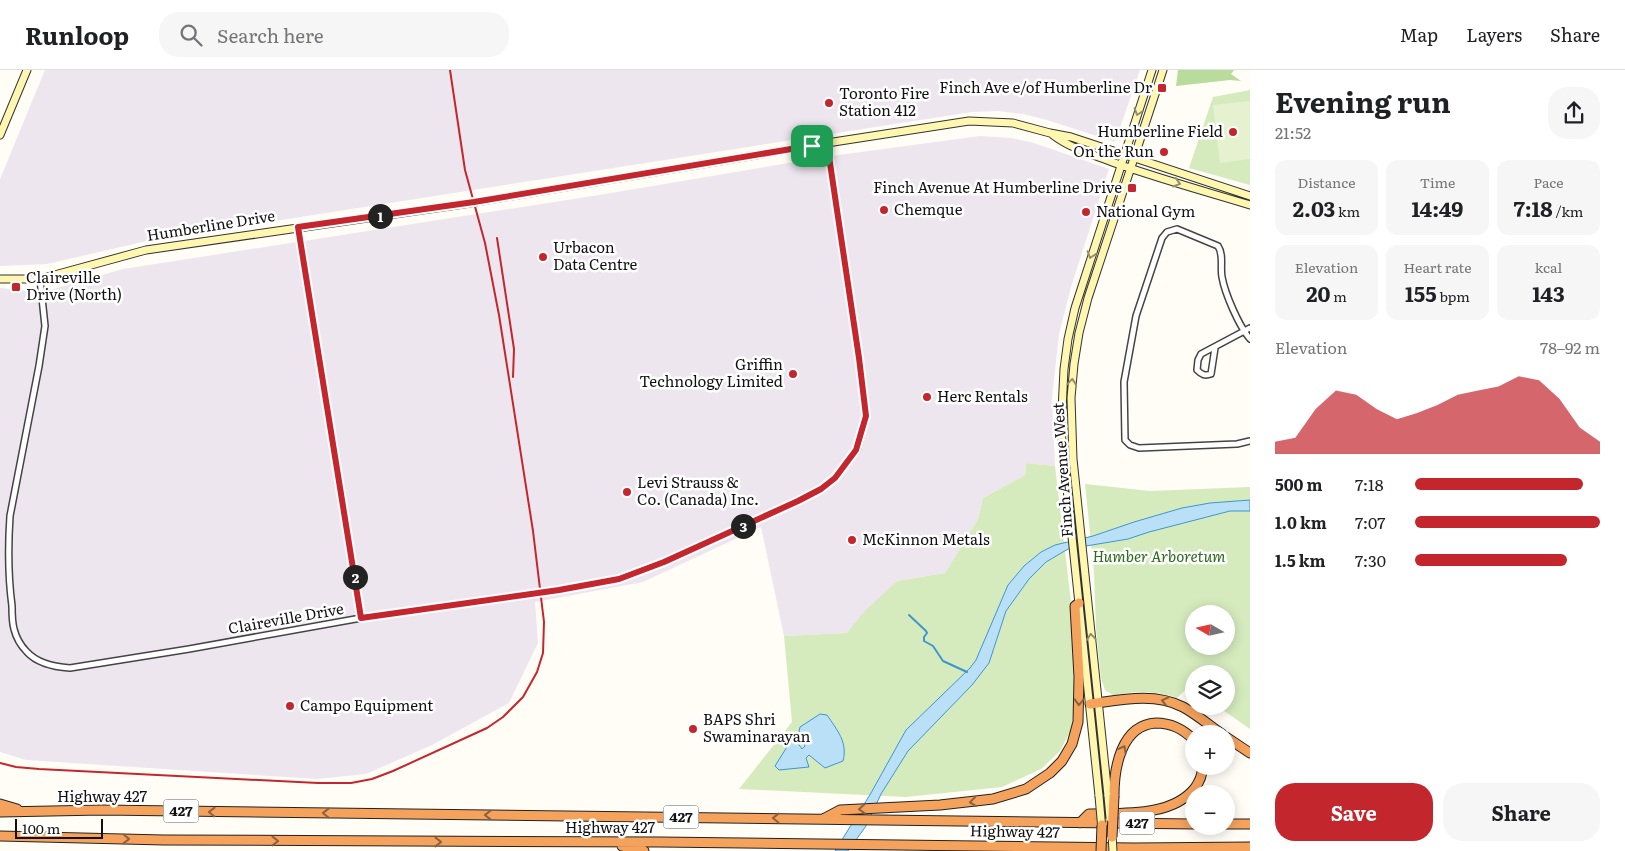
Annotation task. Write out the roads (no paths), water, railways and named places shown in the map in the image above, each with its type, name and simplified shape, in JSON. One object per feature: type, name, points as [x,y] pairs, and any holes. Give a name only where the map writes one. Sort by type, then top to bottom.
[{"type":"highway","points":[[825,818],[840,810],[968,803],[1008,796],[1026,789],[1050,773],[1062,761],[1072,744],[1078,722],[1079,677],[1075,606],[1079,603]]},
{"type":"highway","points":[[1094,703],[1143,698],[1167,701],[1182,707],[1209,725]]},
{"type":"highway","points":[[1112,837],[1111,796],[1119,755],[1124,744],[1136,730],[1149,724],[1167,723],[1185,731]]},
{"type":"highway","points":[[1235,743],[1250,753]]},
{"type":"highway","points":[[1080,822],[1089,814],[1139,813],[1171,806],[1184,800],[1194,789],[1202,775]]},
{"type":"highway","points":[[0,804],[24,811]]},
{"type":"highway","name":"Highway 427","points":[[0,812],[102,810],[1185,824]]},
{"type":"highway","points":[[1235,824],[1250,824]]},
{"type":"highway","points":[[1101,851],[1102,825]]},
{"type":"highway","name":"Highway 427","points":[[4,836],[164,840],[816,843],[1134,848],[1250,847]]},
{"type":"highway","points":[[610,843],[644,851]]},
{"type":"highway","points":[[1114,851],[1134,848]]},
{"type":"main road","points":[[0,135],[27,70]]},
{"type":"main road","name":"Finch Avenue West","points":[[1075,519],[1061,431],[1062,392],[1066,354],[1075,308],[1152,70]]},
{"type":"main road","name":"Finch Avenue West","points":[[1105,851],[1099,796],[1094,703],[1075,519],[1071,421],[1072,386],[1075,356],[1088,298],[1163,70]]},
{"type":"main road","name":"Humberline Drive","points":[[0,279],[40,279],[146,250],[474,202],[969,121],[1013,123],[1071,137],[1250,196]]},
{"type":"main road","name":"Humberline Drive","points":[[1050,133],[1062,142],[1121,165],[1250,205]]},
{"type":"main road","name":"Finch Avenue West","points":[[1080,570],[1079,603],[1094,703],[1111,796]]},
{"type":"main road","points":[[1112,837],[1114,851]]},
{"type":"street","name":"Claireville Drive","points":[[40,279],[45,326],[40,366],[10,516],[9,535],[13,627],[17,637],[28,653],[53,667],[70,668],[189,650],[361,618],[559,590],[619,579],[664,562],[798,501],[821,489],[835,478],[856,450],[866,416],[827,143]]},
{"type":"street","points":[[298,227],[361,618]]},
{"type":"street","points":[[1250,339],[1244,332],[1233,310],[1222,278],[1221,250],[1218,246],[1177,229],[1167,232],[1162,238],[1136,316],[1124,382],[1125,440],[1130,445],[1139,448],[1237,444],[1250,441]]},
{"type":"street","points":[[1215,348],[1211,374],[1206,376],[1201,374],[1198,370],[1198,360],[1201,354],[1250,328]]},
{"type":"water","points":[[1250,500],[1250,511],[1230,511],[1128,539],[1068,549],[1046,562],[1029,579],[1006,611],[989,663],[972,685],[908,751],[881,794],[866,826],[848,851],[835,851],[871,793],[906,730],[976,660],[1008,585],[1024,566],[1041,552],[1055,545],[1093,536],[1182,508],[1210,503]]},
{"type":"water","points":[[820,714],[827,715],[841,736],[844,748],[843,761],[825,768],[809,755],[806,758],[809,767],[779,770],[775,766],[790,742],[795,739],[802,749],[805,746],[799,731],[800,727]]},
{"type":"waterway","points":[[909,615],[926,631],[924,641],[933,646],[943,661],[967,672]]},
{"type":"railway","points":[[0,763],[16,767],[39,769],[351,783],[372,779],[393,771],[487,728],[503,717],[523,697],[537,672],[543,653],[544,622],[533,531],[499,315],[485,243],[465,170],[450,70]]},
{"type":"railway","points":[[497,238],[514,349],[513,377]]},
{"type":"place","name":"Finch Ave e/of Humberline Dr","points":[[1162,88]]},
{"type":"place","name":"Toronto Fire Station 412","points":[[829,103]]},
{"type":"place","name":"Humberline Field","points":[[1233,132]]},
{"type":"place","name":"On the Run","points":[[1164,152]]},
{"type":"place","name":"Finch Avenue At Humberline Drive","points":[[1132,188]]},
{"type":"place","name":"Chemque","points":[[884,210]]},
{"type":"place","name":"National Gym","points":[[1086,212]]},
{"type":"place","name":"Urbacon Data Centre","points":[[543,257]]},
{"type":"place","name":"Claireville Drive (North)","points":[[16,287]]},
{"type":"place","name":"Griffin Technology Limited","points":[[793,374]]},
{"type":"place","name":"Herc Rentals","points":[[927,397]]},
{"type":"place","name":"Levi Strauss & Co. (Canada) Inc.","points":[[627,492]]},
{"type":"place","name":"McKinnon Metals","points":[[852,540]]},
{"type":"place","name":"Campo Equipment","points":[[290,706]]},
{"type":"place","name":"BAPS Shri Swaminarayan","points":[[693,729]]},
{"type":"park label","name":"Humber Arboretum","points":[[1159,557]]}]
